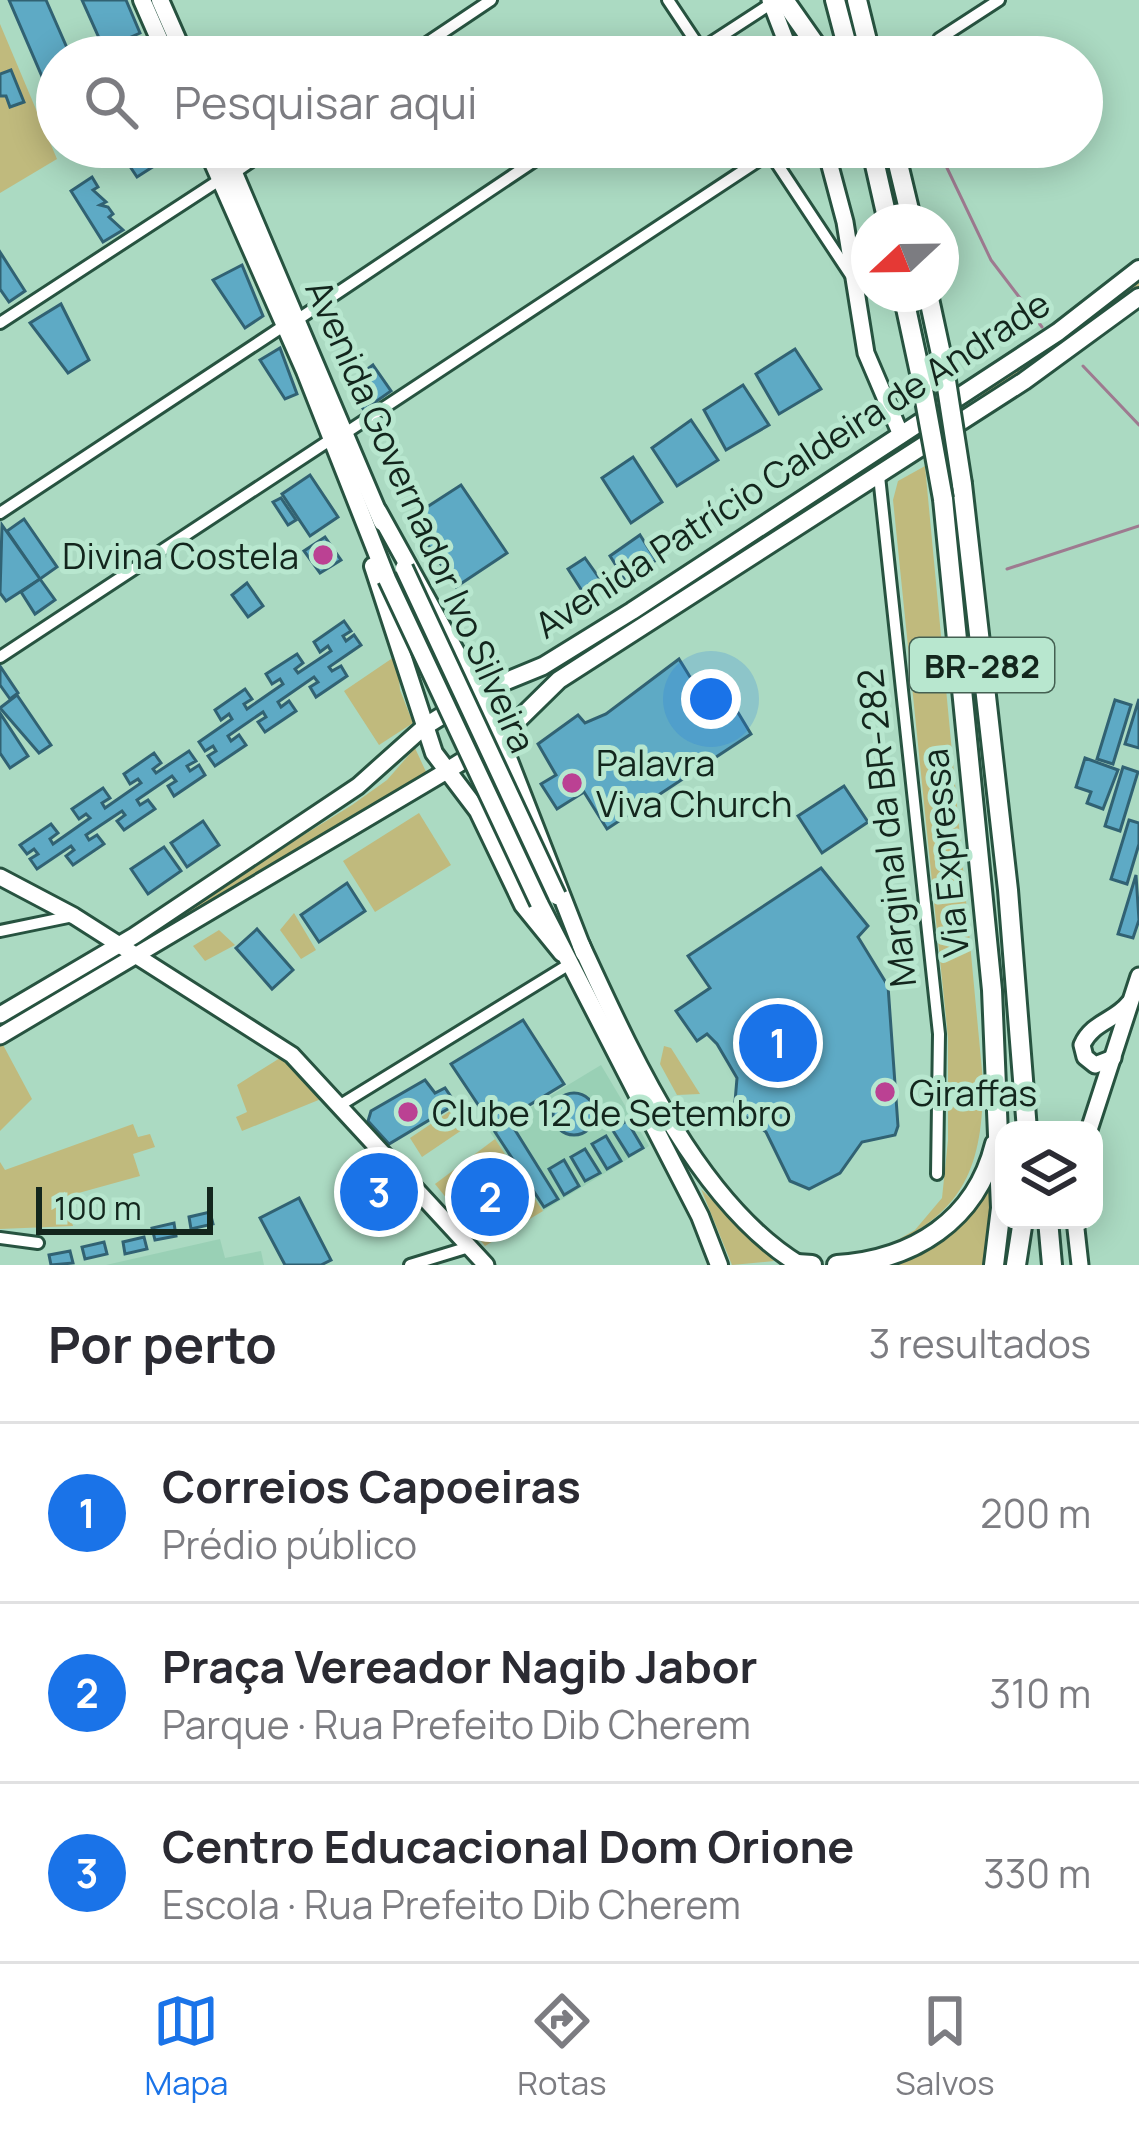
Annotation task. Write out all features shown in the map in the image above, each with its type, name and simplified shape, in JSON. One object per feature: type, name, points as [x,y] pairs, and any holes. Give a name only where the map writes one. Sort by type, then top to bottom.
[{"type":"highway","points":[[835,0],[844,36]]},
{"type":"highway","points":[[775,1],[806,36]]},
{"type":"highway","points":[[860,5],[867,36]]},
{"type":"highway","points":[[874,168],[884,204]]},
{"type":"highway","points":[[899,168],[908,204]]},
{"type":"highway","name":"Via Expressa","points":[[907,312],[943,500],[992,990],[998,1121]]},
{"type":"highway","name":"Via Expressa","points":[[932,312],[962,484],[1027,1121]]},
{"type":"highway","points":[[1018,1021],[1037,1121]]},
{"type":"highway","points":[[837,1265],[887,1257],[942,1232],[979,1183],[995,1136]]},
{"type":"highway","name":"Via Expressa","points":[[994,1265],[998,1229]]},
{"type":"highway","points":[[1016,1265],[1022,1229]]},
{"type":"highway","points":[[1049,1229],[1052,1265]]},
{"type":"highway","points":[[797,1265],[812,1265]]},
{"type":"main road","points":[[142,0],[158,36]]},
{"type":"main road","points":[[160,0],[175,36]]},
{"type":"main road","points":[[775,1],[786,36]]},
{"type":"main road","name":"Avenida Governador Ivo Silveira","points":[[221,168],[338,436],[372,547],[565,959],[700,1216],[719,1265]]},
{"type":"main road","name":"Avenida Governador Ivo Silveira","points":[[226,168],[227,176]]},
{"type":"main road","points":[[831,168],[845,221],[850,275],[866,352],[901,435]]},
{"type":"main road","name":"Avenida Patrício Caldeira de Andrade","points":[[0,1015],[100,958],[358,786],[424,727],[480,692],[543,666],[877,451],[1058,332],[1139,269]]},
{"type":"main road","name":"Avenida Patrício Caldeira de Andrade","points":[[0,1036],[501,737],[559,680],[879,476],[1139,297]]},
{"type":"main road","name":"Avenida Governador Ivo Silveira","points":[[338,436],[378,511],[617,1023],[692,1151],[730,1204],[797,1265]]},
{"type":"main road","points":[[877,451],[879,476]]},
{"type":"main road","points":[[378,511],[501,737],[584,953]]},
{"type":"main road","points":[[372,547],[380,596],[409,668],[424,727],[445,772],[478,811],[523,904],[565,959]]},
{"type":"main road","points":[[0,877],[74,916],[269,1037],[342,1104],[486,1265]]},
{"type":"main road","points":[[99,932],[104,948],[100,958]]},
{"type":"main road","points":[[169,939],[170,976]]},
{"type":"main road","points":[[1092,1121],[1139,976]]},
{"type":"main road","points":[[1113,1058],[1090,1063],[1082,1045],[1094,1026],[1121,1014],[1132,1000]]},
{"type":"main road","points":[[1077,1229],[1080,1265]]},
{"type":"street","points":[[437,36],[491,0]]},
{"type":"street","points":[[668,0],[692,36]]},
{"type":"street","points":[[944,36],[999,0]]},
{"type":"street","points":[[727,36],[775,1]]},
{"type":"street","points":[[0,322],[239,168]]},
{"type":"street","points":[[0,514],[523,168]]},
{"type":"street","points":[[0,657],[742,168]]},
{"type":"street","points":[[783,168],[850,275]]},
{"type":"street","name":"Marginal da BR-282","points":[[879,476],[939,1034],[937,1174]]},
{"type":"street","points":[[0,931],[74,916]]},
{"type":"street","points":[[342,1104],[565,959]]},
{"type":"street","points":[[0,1238],[38,1243]]},
{"type":"street","points":[[410,1265],[469,1247]]},
{"type":"shaded area","points":[[0,24],[36,109],[36,168],[42,168],[0,193]]},
{"type":"shaded area","points":[[1139,276],[1139,288],[890,465],[885,461],[981,396],[991,382]]},
{"type":"shaded area","points":[[925,466],[983,1081],[982,1111],[973,1161],[951,1202],[912,1234],[885,1247],[915,1230],[942,1198],[948,1140],[948,1038],[893,500],[898,481]]},
{"type":"shaded area","points":[[397,655],[400,690],[413,723],[379,745],[344,691]]},
{"type":"shaded area","points":[[415,748],[427,774],[0,1030],[0,1023],[352,805],[387,780]]},
{"type":"shaded area","points":[[419,813],[451,865],[375,912],[343,861]]},
{"type":"shaded area","points":[[294,913],[316,950],[301,959],[280,930]]},
{"type":"shaded area","points":[[219,930],[235,945],[205,961],[193,946]]},
{"type":"shaded area","points":[[0,1044],[32,1099],[0,1131]]},
{"type":"shaded area","points":[[664,1046],[671,1048],[700,1094],[677,1095],[660,1064]]},
{"type":"shaded area","points":[[280,1058],[326,1097],[242,1131],[236,1117],[247,1112],[237,1085]]},
{"type":"shaded area","points":[[601,1065],[649,1146],[543,1211],[490,1132]]},
{"type":"shaded area","points":[[450,1111],[462,1130],[422,1157],[410,1138]]},
{"type":"shaded area","points":[[133,1124],[138,1137],[150,1134],[155,1147],[133,1154],[140,1176],[64,1197],[73,1226],[0,1229],[0,1162],[5,1170]]},
{"type":"shaded area","points":[[495,1139],[543,1211],[485,1246],[435,1184]]},
{"type":"shaded area","points":[[995,1170],[983,1265],[897,1265],[943,1239]]},
{"type":"shaded area","points":[[386,1177],[410,1196],[357,1213],[350,1189]]},
{"type":"shaded area","points":[[701,1189],[774,1261],[732,1265]]},
{"type":"shaded area","points":[[220,1239],[225,1258],[261,1251],[264,1265],[106,1265]]},
{"type":"building","points":[[9,0],[46,0],[62,36],[36,36],[36,63]]},
{"type":"building","points":[[82,0],[126,0],[140,33],[98,36]]},
{"type":"building","points":[[11,70],[24,102],[10,107],[6,96],[0,96],[0,74]]},
{"type":"building","points":[[131,168],[151,168],[137,177]]},
{"type":"building","points":[[92,177],[98,187],[93,190],[106,202],[100,205],[108,207],[113,214],[109,217],[123,230],[103,242],[71,191]]},
{"type":"building","points":[[0,252],[25,291],[9,302],[0,289]]},
{"type":"building","points":[[242,265],[263,316],[245,328],[213,280]]},
{"type":"building","points":[[61,304],[89,360],[68,373],[30,323]]},
{"type":"building","points":[[280,348],[297,394],[285,399],[260,360]]},
{"type":"building","points":[[795,349],[821,389],[779,414],[756,374]]},
{"type":"building","points":[[373,365],[391,391],[364,410],[346,385]]},
{"type":"building","points":[[743,385],[769,425],[726,450],[704,410]]},
{"type":"building","points":[[691,420],[718,460],[677,486],[652,448]]},
{"type":"building","points":[[633,457],[662,502],[631,523],[602,478]]},
{"type":"building","points":[[310,475],[338,517],[310,536],[282,494]]},
{"type":"building","points":[[461,485],[507,553],[456,587],[410,518]]},
{"type":"building","points":[[281,498],[296,520],[288,525],[273,502]]},
{"type":"building","points":[[24,519],[57,567],[40,579],[7,531]]},
{"type":"building","points":[[2,525],[40,579],[6,601],[0,593]]},
{"type":"building","points":[[640,535],[656,560],[626,581],[610,556]]},
{"type":"building","name":"Divina Costela","points":[[325,537],[341,560],[320,573],[304,551]]},
{"type":"building","points":[[585,558],[602,582],[584,594],[568,569]]},
{"type":"building","points":[[40,579],[55,600],[35,614],[21,592]]},
{"type":"building","points":[[247,583],[263,606],[248,617],[232,595]]},
{"type":"building","points":[[344,621],[351,631],[343,636],[346,641],[354,635],[361,645],[329,667],[332,671],[341,666],[347,676],[316,697],[310,687],[318,682],[314,677],[278,702],[281,707],[289,701],[296,711],[265,732],[258,722],[266,717],[263,712],[228,736],[231,741],[239,735],[246,745],[215,766],[208,756],[216,751],[213,746],[205,751],[199,742],[232,719],[229,714],[221,720],[215,710],[245,689],[252,699],[244,704],[247,709],[283,684],[280,679],[272,684],[266,674],[297,654],[303,663],[295,669],[298,673],[331,651],[328,646],[320,652],[314,642]]},
{"type":"building","points":[[679,659],[711,711],[731,701],[751,734],[607,829],[584,792],[557,809],[541,784],[556,775],[538,744],[578,715],[585,723],[606,714]]},
{"type":"building","points":[[0,666],[18,693],[10,699],[0,685]]},
{"type":"building","points":[[17,695],[51,745],[39,753],[0,708]]},
{"type":"building","points":[[1139,699],[1139,748],[1125,744]]},
{"type":"building","points":[[1115,700],[1131,705],[1113,764],[1097,759]]},
{"type":"building","points":[[0,713],[28,756],[10,768],[0,753]]},
{"type":"building","points":[[189,751],[196,761],[187,766],[190,771],[199,765],[205,775],[174,796],[168,786],[176,781],[172,776],[137,800],[140,805],[148,800],[155,809],[124,830],[117,821],[125,815],[122,811],[86,835],[89,840],[97,835],[104,844],[73,865],[66,856],[74,850],[71,846],[37,869],[30,859],[38,854],[34,849],[27,854],[20,845],[51,824],[58,833],[50,839],[53,844],[90,818],[86,814],[79,819],[72,809],[103,788],[110,798],[102,803],[105,808],[141,783],[138,779],[130,784],[124,774],[154,753],[161,763],[153,769],[156,773]]},
{"type":"building","points":[[1085,758],[1118,770],[1103,809],[1087,803],[1091,792],[1076,787]]},
{"type":"building","points":[[1123,767],[1138,772],[1120,831],[1105,826]]},
{"type":"building","points":[[844,786],[868,822],[822,853],[798,816]]},
{"type":"building","points":[[1129,820],[1139,823],[1139,844],[1127,884],[1111,879]]},
{"type":"building","points":[[203,821],[219,845],[187,867],[171,843]]},
{"type":"building","points":[[164,847],[181,871],[148,894],[131,869]]},
{"type":"building","points":[[821,868],[868,926],[858,937],[888,986],[898,1126],[895,1135],[862,1142],[840,1173],[809,1189],[790,1181],[766,1132],[742,1114],[735,1102],[737,1078],[717,1044],[707,1034],[697,1041],[676,1011],[710,988],[688,956]]},
{"type":"building","points":[[1136,875],[1139,920],[1133,938],[1118,934]]},
{"type":"building","points":[[347,883],[365,911],[319,942],[301,915]]},
{"type":"building","points":[[257,929],[293,970],[272,989],[236,948]]},
{"type":"building","points":[[523,1020],[564,1084],[493,1127],[451,1064]]},
{"type":"building","name":"Clube 12 de Setembro","points":[[425,1080],[435,1093],[445,1088],[456,1104],[389,1144],[368,1121],[371,1111]]},
{"type":"building","points":[[574,1093],[589,1099],[595,1114],[589,1129],[574,1135],[559,1129],[553,1114],[559,1099]]},
{"type":"building","points":[[627,1121],[643,1148],[629,1156],[612,1129]]},
{"type":"building","points":[[510,1122],[558,1199],[544,1207],[495,1132]]},
{"type":"building","points":[[606,1136],[621,1161],[607,1169],[592,1144]]},
{"type":"building","points":[[585,1149],[600,1173],[585,1181],[571,1157]]},
{"type":"building","points":[[564,1160],[579,1186],[564,1195],[549,1169]]},
{"type":"building","points":[[299,1198],[331,1260],[321,1265],[285,1265],[260,1218]]},
{"type":"building","points":[[210,1212],[213,1224],[191,1229],[189,1217]]},
{"type":"building","points":[[174,1223],[176,1236],[155,1240],[152,1228]]},
{"type":"building","points":[[144,1237],[147,1249],[125,1254],[123,1242]]},
{"type":"building","points":[[104,1242],[107,1254],[85,1259],[82,1247]]},
{"type":"building","points":[[70,1251],[73,1263],[51,1265],[49,1255]]},
{"type":"waterway","points":[[947,168],[991,260],[1042,327]]},
{"type":"waterway","points":[[1083,366],[1139,425]]},
{"type":"waterway","points":[[1007,569],[1139,526]]},
{"type":"place","name":"Divina Costela","points":[[323,555]]},
{"type":"place","name":"Palavra Viva Church","points":[[572,783]]},
{"type":"place","name":"Correios Capoeiras","points":[[778,1043]]},
{"type":"place","name":"Giraffas","points":[[885,1092]]},
{"type":"place","name":"Clube 12 de Setembro","points":[[408,1112]]},
{"type":"place","name":"Centro Educacional Dom Orione","points":[[379,1192]]},
{"type":"place","name":"Praça Vereador Nagib Jabor","points":[[490,1197]]}]
